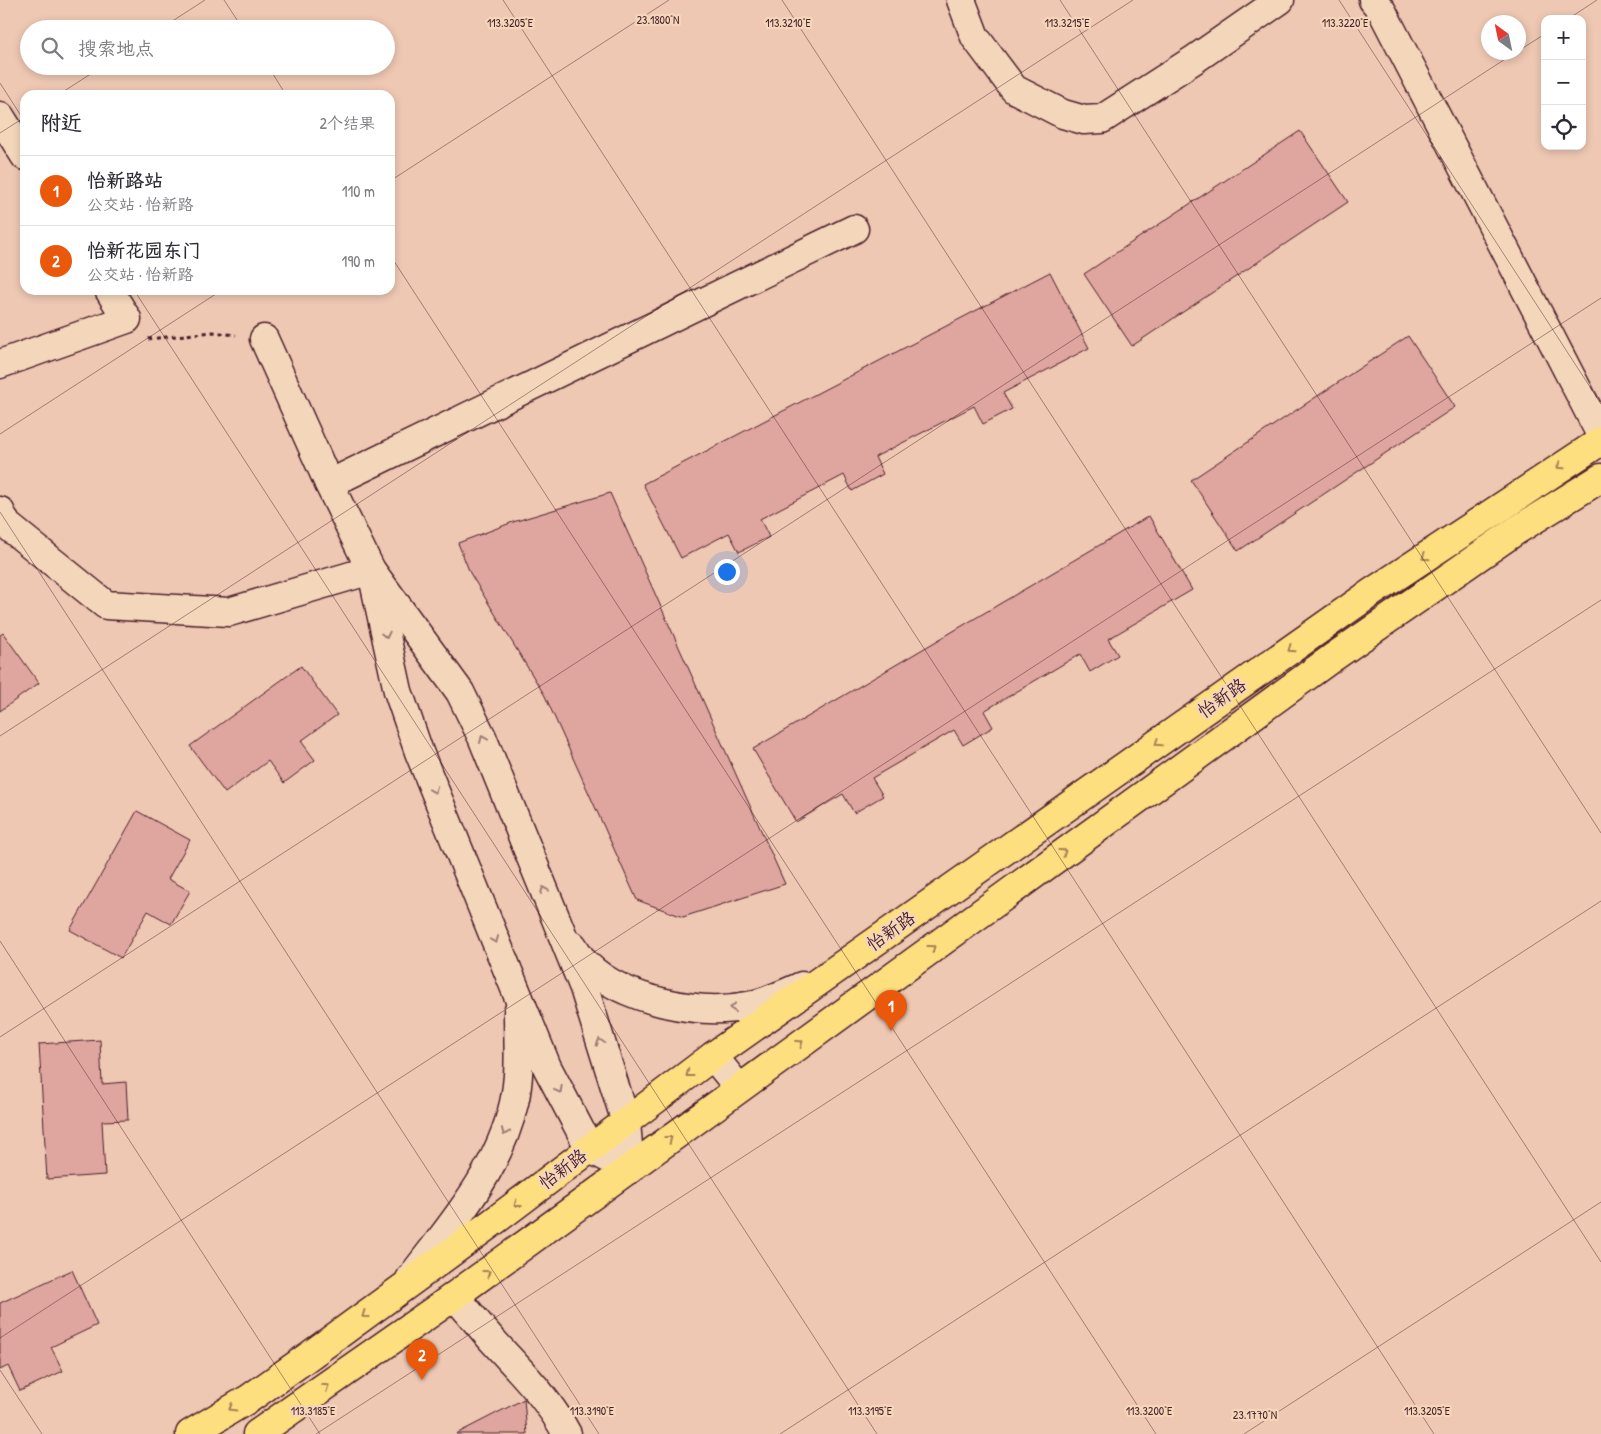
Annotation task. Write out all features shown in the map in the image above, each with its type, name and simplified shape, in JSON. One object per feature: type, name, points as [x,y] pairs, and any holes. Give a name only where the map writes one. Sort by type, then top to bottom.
[{"type":"main road","name":"怡新路","points":[[190,1434],[250,1398],[405,1286],[713,1056],[1371,593],[1601,440]]},
{"type":"main road","name":"怡新路","points":[[256,1434],[455,1296],[1332,658],[1517,530],[1601,478]]},
{"type":"street","points":[[961,0],[975,37],[1014,89],[1063,114],[1084,120],[1102,119],[1195,59],[1280,0]]},
{"type":"street","points":[[1373,0],[1382,11],[1601,435]]},
{"type":"street","points":[[0,116],[20,148]]},
{"type":"street","points":[[328,484],[854,229]]},
{"type":"street","points":[[0,364],[127,318],[112,295]]},
{"type":"street","points":[[264,339],[328,484],[371,570],[460,692],[482,737],[584,988],[626,1122],[630,1169]]},
{"type":"street","points":[[0,511],[7,525],[106,605],[229,612],[371,570]]},
{"type":"street","points":[[371,570],[398,690],[416,743],[547,1067],[590,1149],[630,1169]]},
{"type":"street","points":[[561,930],[586,965],[612,984],[636,994],[678,1005],[728,1008],[748,1006],[769,1000],[828,975]]},
{"type":"street","points":[[405,1286],[477,1188],[505,1132],[514,1103],[519,1075],[518,998]]},
{"type":"street","points":[[713,1056],[739,1088]]},
{"type":"street","points":[[455,1296],[494,1343],[533,1382],[556,1414],[567,1434]]},
{"type":"path","points":[[143,339],[213,332],[264,339]]},
{"type":"building","points":[[1300,131],[1348,202],[1132,346],[1084,274]]},
{"type":"building","points":[[1050,272],[1089,348],[1003,393],[1012,409],[983,424],[974,406],[875,457],[883,474],[852,491],[844,475],[760,519],[769,537],[739,552],[729,533],[681,558],[643,484]]},
{"type":"building","points":[[1408,336],[1455,407],[1238,551],[1191,480]]},
{"type":"building","points":[[610,493],[785,884],[683,917],[637,900],[545,696],[470,573],[458,543],[513,522]]},
{"type":"building","points":[[1149,516],[1192,590],[1108,639],[1118,655],[1090,672],[1080,654],[984,711],[993,727],[963,745],[954,730],[872,778],[883,796],[854,813],[843,794],[796,822],[753,749]]},
{"type":"building","points":[[3,633],[39,683],[0,711],[0,635]]},
{"type":"building","points":[[301,666],[337,715],[301,741],[315,760],[284,783],[268,761],[225,793],[190,746]]},
{"type":"building","points":[[137,811],[190,840],[168,879],[190,891],[171,924],[148,911],[121,958],[70,930]]},
{"type":"building","points":[[100,1040],[102,1084],[126,1082],[128,1120],[102,1121],[105,1175],[47,1179],[39,1044]]},
{"type":"building","points":[[72,1270],[97,1325],[51,1347],[63,1371],[20,1391],[8,1366],[0,1370],[0,1303]]},
{"type":"building","points":[[524,1399],[527,1434],[456,1434]]},
{"type":"place","name":"怡新路站","points":[[891,1031]]},
{"type":"place","name":"怡新花园东门","points":[[422,1380]]}]
